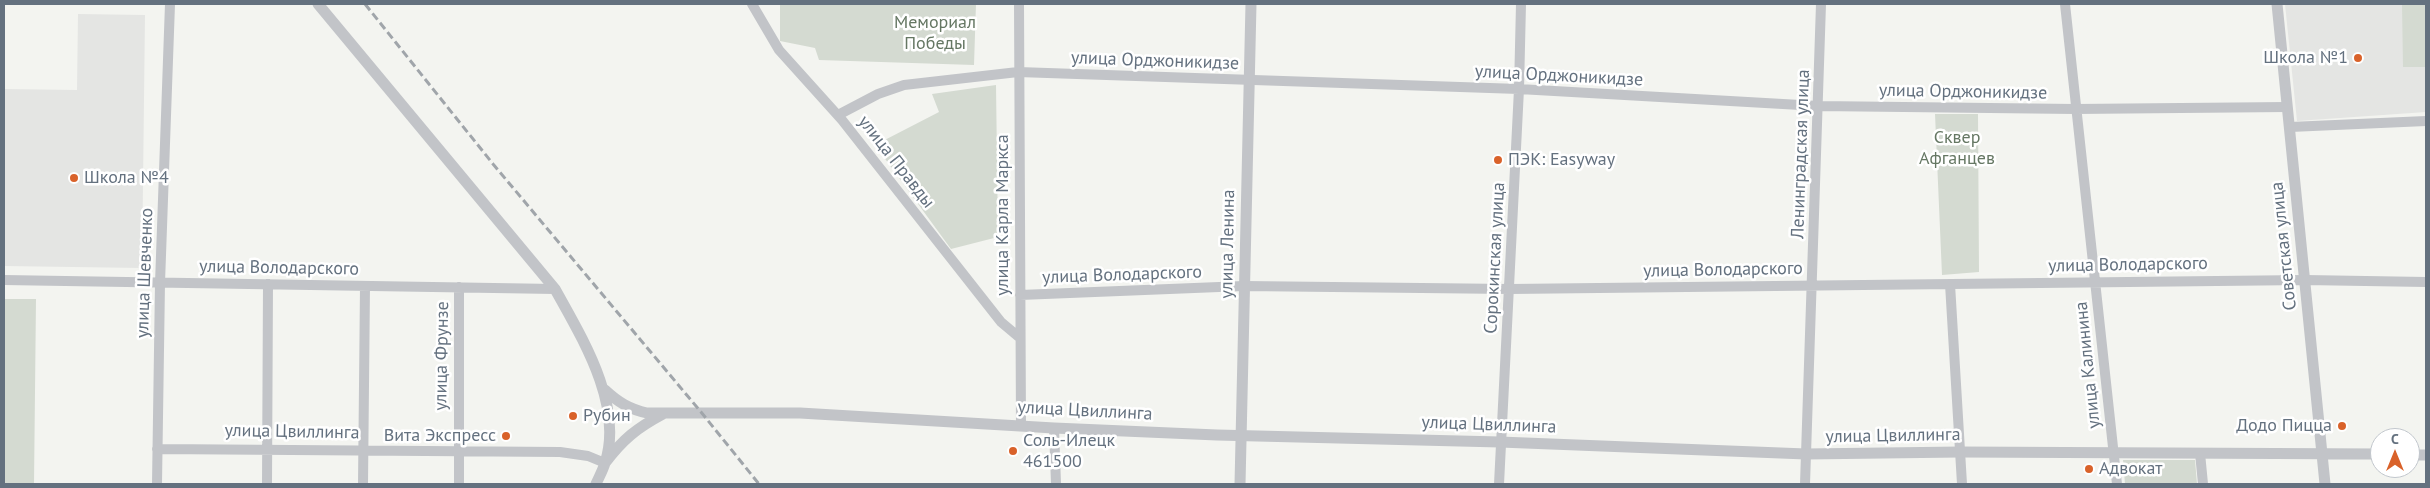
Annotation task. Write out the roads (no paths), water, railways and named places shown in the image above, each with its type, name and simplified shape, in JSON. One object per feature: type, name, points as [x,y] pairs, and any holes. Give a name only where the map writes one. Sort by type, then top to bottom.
[{"type":"street","name":"улица Шевченко","points":[[157,484],[160,282],[170,4]]},
{"type":"street","points":[[318,4],[555,288],[577,329],[605,390],[608,421],[605,462]]},
{"type":"street","name":"улица Правды","points":[[752,4],[779,50],[838,115],[1001,322],[1020,338]]},
{"type":"street","name":"улица Карла Маркса","points":[[1019,4],[1021,426]]},
{"type":"street","name":"улица Ленина","points":[[1240,484],[1251,4]]},
{"type":"street","name":"Сорокинская улица","points":[[1499,484],[1510,289],[1521,4]]},
{"type":"street","name":"Ленинградская улица","points":[[1806,484],[1822,4]]},
{"type":"street","name":"улица Калинина","points":[[2065,4],[2117,484]]},
{"type":"street","name":"Советская улица","points":[[2277,4],[2326,484]]},
{"type":"street","name":"улица Орджоникидзе","points":[[838,115],[878,94],[904,85],[1018,72],[1519,89],[1818,106],[2075,109],[2287,107]]},
{"type":"street","points":[[2290,127],[2426,121]]},
{"type":"street","name":"улица Володарского","points":[[4,280],[555,288]]},
{"type":"street","name":"улица Володарского","points":[[1020,295],[1244,286],[1510,289],[2305,280],[2426,282]]},
{"type":"street","points":[[267,484],[268,284]]},
{"type":"street","points":[[1950,284],[1962,484]]},
{"type":"street","points":[[363,484],[365,286]]},
{"type":"street","name":"улица Фрунзе","points":[[459,287],[459,484]]},
{"type":"street","name":"улица Цвиллинга","points":[[605,390],[617,401],[631,409],[647,413],[800,413],[1054,428],[1242,436],[1500,442],[1806,454],[1960,452],[2370,454]]},
{"type":"street","points":[[596,484],[605,462],[623,440],[642,425],[665,413]]},
{"type":"street","points":[[1054,428],[1056,484]]},
{"type":"street","name":"улица Цвиллинга","points":[[157,449],[267,448],[364,451],[560,452],[588,456],[605,462]]},
{"type":"street","points":[[2200,453],[2203,484]]},
{"type":"railway","points":[[365,4],[493,164],[759,484]]},
{"type":"place","name":"Школа №1","points":[[2358,58]]},
{"type":"place","name":"ПЭК: Easyway","points":[[1498,160]]},
{"type":"place","name":"Школа №4","points":[[74,178]]},
{"type":"place","name":"Рубин","points":[[573,416]]},
{"type":"place","name":"Додо Пицца","points":[[2342,426]]},
{"type":"place","name":"Вита Экспресс","points":[[506,436]]},
{"type":"place","name":"Соль-Илецк 461500","points":[[1013,451]]},
{"type":"place","name":"Адвокат","points":[[2089,469]]},
{"type":"park label","name":"Мемориал Победы","points":[[935,33]]},
{"type":"park label","name":"Сквер Афганцев","points":[[1957,148]]}]
